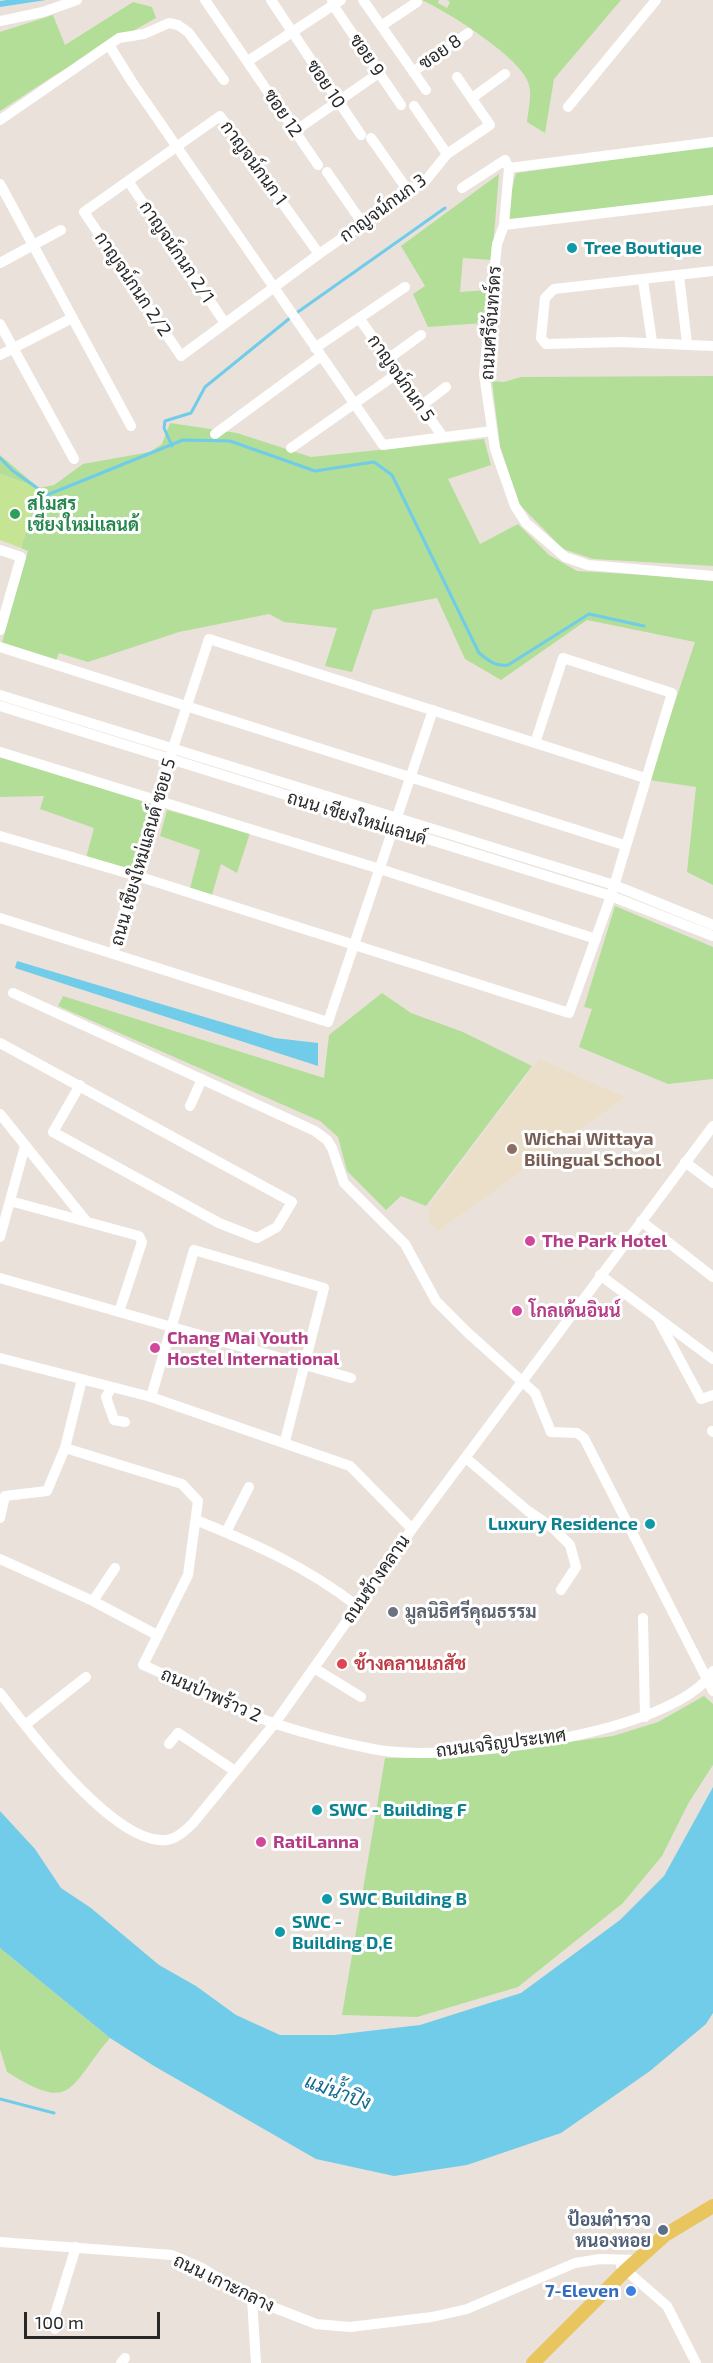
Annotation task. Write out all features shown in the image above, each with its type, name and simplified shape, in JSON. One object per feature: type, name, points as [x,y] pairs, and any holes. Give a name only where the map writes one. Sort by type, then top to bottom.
[{"type":"main road","points":[[533,2363],[625,2271],[665,2235],[713,2206]]},
{"type":"street","points":[[0,21],[43,12],[77,0]]},
{"type":"street","name":"ซอย 12","points":[[205,0],[295,131],[363,224]]},
{"type":"street","name":"ซอย 10","points":[[271,0],[338,101],[409,192]]},
{"type":"street","name":"ซอย 8","points":[[363,0],[426,90]]},
{"type":"street","points":[[568,107],[656,0]]},
{"type":"street","points":[[248,61],[335,2]]},
{"type":"street","name":"ซอย 9","points":[[335,2],[401,105]]},
{"type":"street","points":[[381,26],[417,3]]},
{"type":"street","points":[[0,120],[119,38],[141,35],[173,23],[194,38],[224,80]]},
{"type":"street","name":"ซอย 8","points":[[412,72],[468,33]]},
{"type":"street","points":[[109,45],[176,147],[383,445],[492,431]]},
{"type":"street","points":[[295,131],[379,73]]},
{"type":"street","points":[[457,77],[472,98],[505,75]]},
{"type":"street","name":"กาญจน์กนก 3","points":[[182,356],[273,287],[427,179],[447,154],[490,125],[472,98]]},
{"type":"street","points":[[414,106],[447,154]]},
{"type":"street","name":"กาญจน์กนก 1","points":[[176,147],[220,116],[319,254]]},
{"type":"street","points":[[462,188],[505,160],[509,168],[713,142]]},
{"type":"street","points":[[128,181],[176,147]]},
{"type":"street","name":"ถนนศรีจันทร์ดร","points":[[509,168],[504,225],[497,244],[484,374],[492,431],[502,476],[515,506],[526,523],[565,557],[588,565],[713,576]]},
{"type":"street","name":"กาญจน์กนก 2/2","points":[[128,181],[84,212],[182,356]]},
{"type":"street","name":"กาญจน์กนก 2/1","points":[[128,181],[225,323]]},
{"type":"street","points":[[0,184],[131,426]]},
{"type":"street","points":[[504,225],[713,200]]},
{"type":"street","points":[[0,263],[61,230]]},
{"type":"street","points":[[713,272],[554,290],[545,298],[542,338],[546,344],[652,342],[713,346]]},
{"type":"street","points":[[679,276],[687,343]]},
{"type":"street","points":[[643,280],[652,342]]},
{"type":"street","points":[[215,434],[359,318],[405,287]]},
{"type":"street","points":[[0,356],[72,318]]},
{"type":"street","name":"กาญจน์กนก 5","points":[[359,318],[443,437]]},
{"type":"street","points":[[0,324],[74,459]]},
{"type":"street","points":[[388,359],[421,335]]},
{"type":"street","points":[[291,448],[398,373]]},
{"type":"street","points":[[421,406],[446,387]]},
{"type":"street","points":[[0,550],[21,557],[0,630]]},
{"type":"street","name":"ถนน เชียงใหม่แลนด์ ซอย 5","points":[[113,954],[171,755],[209,639],[433,710]]},
{"type":"street","points":[[0,647],[624,845]]},
{"type":"street","points":[[0,836],[137,876],[569,1013],[612,890],[672,693],[563,658],[535,743]]},
{"type":"street","name":"ถนน เชียงใหม่แลนด์","points":[[0,695],[393,830],[612,890],[713,936]]},
{"type":"street","name":"ถนน เชียงใหม่แลนด์","points":[[0,706],[398,817],[713,925]]},
{"type":"street","points":[[0,918],[328,1022],[433,710],[645,778]]},
{"type":"street","points":[[0,752],[380,869],[596,939]]},
{"type":"street","points":[[13,993],[315,1131],[327,1140],[340,1178],[405,1244],[436,1301],[467,1332],[524,1381],[539,1399],[551,1432],[577,1433],[584,1438],[710,1686]]},
{"type":"street","points":[[0,1043],[80,1085],[292,1202],[277,1227],[257,1238],[219,1223],[53,1132],[80,1085]]},
{"type":"street","points":[[190,1106],[202,1079]]},
{"type":"street","points":[[0,1114],[87,1222]]},
{"type":"street","name":"ถนนช้างคลาน","points":[[0,1693],[25,1725],[101,1809],[146,1837],[158,1840],[169,1840],[193,1823],[275,1723],[412,1529],[713,1126]]},
{"type":"street","points":[[0,1237],[26,1146]]},
{"type":"street","points":[[685,1162],[713,1183]]},
{"type":"street","points":[[10,1201],[135,1233],[142,1242],[119,1311]]},
{"type":"street","points":[[641,1221],[713,1277]]},
{"type":"street","points":[[151,1397],[194,1250],[324,1288],[285,1441]]},
{"type":"street","points":[[600,1275],[713,1359]]},
{"type":"street","points":[[0,1278],[351,1378]]},
{"type":"street","points":[[657,1318],[701,1399],[713,1395]]},
{"type":"street","points":[[0,1358],[151,1397],[285,1441],[350,1466],[412,1529]]},
{"type":"street","points":[[0,1518],[4,1496],[47,1491],[65,1448],[82,1379]]},
{"type":"street","points":[[112,1387],[106,1397],[108,1405],[114,1420],[125,1422]]},
{"type":"street","points":[[0,1559],[93,1601],[157,1635],[188,1575],[198,1501],[183,1485],[65,1448]]},
{"type":"street","points":[[466,1458],[528,1511],[553,1528],[570,1545],[576,1567],[561,1590]]},
{"type":"street","points":[[226,1532],[249,1487]]},
{"type":"street","points":[[196,1520],[267,1550],[323,1579],[357,1606]]},
{"type":"street","points":[[93,1601],[115,1568]]},
{"type":"street","points":[[643,1618],[645,1717]]},
{"type":"street","name":"ถนนป่าพร้าว 2","points":[[157,1635],[143,1665],[275,1723]]},
{"type":"street","points":[[314,1668],[361,1697]]},
{"type":"street","name":"ถนนเจริญประเทศ","points":[[275,1723],[375,1750],[429,1752],[541,1741],[645,1717],[710,1686],[713,1671]]},
{"type":"street","points":[[25,1725],[86,1677]]},
{"type":"street","points":[[169,1744],[178,1733],[235,1771]]},
{"type":"street","name":"ถนน เกาะกลาง","points":[[0,2242],[172,2255],[202,2268],[252,2299],[316,2324],[350,2327],[432,2317],[467,2309],[575,2263],[637,2260]]},
{"type":"street","points":[[55,2329],[53,2321],[76,2247]]},
{"type":"street","points":[[614,2260],[667,2306],[696,2363]]},
{"type":"street","points":[[252,2299],[256,2363]]},
{"type":"shaded area","name":"Wichai Wittaya Bilingual School","points":[[539,1059],[625,1097],[438,1231],[428,1220],[432,1202]]},
{"type":"green space","points":[[422,0],[439,0],[438,3],[447,8],[450,2],[447,0],[621,0],[554,79],[545,133],[527,122],[530,89],[524,74],[514,62],[483,37]]},
{"type":"green space","points":[[133,2],[152,7],[156,18],[55,75],[0,111],[0,32],[53,15],[65,45]]},
{"type":"green space","points":[[713,146],[713,196],[509,219],[506,212],[516,173]]},
{"type":"green space","points":[[499,174],[492,260],[463,258],[460,292],[487,290],[483,323],[428,327],[413,294],[425,286],[401,246]]},
{"type":"green space","points":[[713,376],[713,566],[593,559],[563,549],[519,504],[500,446],[492,381],[504,382],[521,377]]},
{"type":"green space","points":[[170,423],[237,433],[311,457],[484,439],[491,465],[448,479],[480,544],[518,524],[549,555],[577,571],[713,579],[713,885],[687,872],[696,787],[649,780],[695,642],[587,620],[501,680],[465,659],[437,598],[373,610],[352,672],[325,666],[337,628],[284,622],[269,614],[179,632],[88,662],[59,653],[55,663],[1,646],[28,551],[21,548],[39,488],[54,485],[83,464],[150,452],[162,444]]},
{"type":"green space","points":[[0,455],[39,488],[0,474]]},
{"type":"green space","name":"สโมสร เชียงใหม่แลนด้","points":[[0,474],[39,488],[21,548],[0,540]]},
{"type":"green space","points":[[0,757],[154,803],[135,872],[86,858],[94,828],[40,809],[44,796],[0,797]]},
{"type":"green space","points":[[167,810],[250,833],[237,873],[221,864],[212,895],[190,888],[200,850],[160,836]]},
{"type":"green space","points":[[615,906],[713,947],[713,1079],[668,1084],[579,1047],[592,1009],[584,1007]]},
{"type":"green space","points":[[382,993],[411,1013],[463,1032],[532,1066],[426,1206],[401,1196],[386,1210],[347,1171],[338,1137],[320,1121],[58,1006],[63,996],[324,1078],[329,1035]]},
{"type":"green space","points":[[704,1696],[713,1704],[713,1765],[689,1802],[662,1856],[623,1903],[518,1987],[417,2017],[342,2015],[385,1758],[453,1758],[613,1736],[658,1722]]},
{"type":"green space","points":[[0,1948],[110,2038],[77,2081],[68,2089],[58,2093],[45,2091],[7,2072],[0,2049]]},
{"type":"water","points":[[46,0],[0,7],[0,1]]},
{"type":"water","points":[[17,961],[275,1038],[318,1043],[318,1066],[15,968]]},
{"type":"water","name":"แม่น้ำปิง","points":[[713,1787],[713,2013],[706,2024],[650,2071],[561,2133],[467,2165],[394,2176],[316,2159],[154,2066],[110,2038],[0,1948],[0,1811],[35,1849],[61,1888],[91,1908],[159,1965],[196,1986],[236,2015],[280,2035],[334,2035],[420,2025],[521,1993],[620,1920],[664,1876]]},
{"type":"waterway","points":[[295,314],[445,208]]},
{"type":"waterway","points":[[172,446],[164,428],[165,421],[191,413],[205,387],[290,318]]},
{"type":"waterway","points":[[0,458],[13,471],[47,495],[183,440],[230,441],[315,471],[374,462],[392,475],[479,653],[489,661],[508,665],[589,614],[644,626]]},
{"type":"waterway","points":[[0,2099],[54,2113]]},
{"type":"place","name":"Tree Boutique","points":[[572,248]]},
{"type":"place","name":"สโมสร เชียงใหม่แลนด้","points":[[15,514]]},
{"type":"place","name":"Wichai Wittaya Bilingual School","points":[[512,1149]]},
{"type":"place","name":"The Park Hotel","points":[[530,1241]]},
{"type":"place","name":"โกลเด้นอินน์","points":[[517,1311]]},
{"type":"place","name":"Chang Mai Youth Hostel International","points":[[155,1348]]},
{"type":"place","name":"Luxury Residence","points":[[650,1524]]},
{"type":"place","name":"มูลนิธิศรีคุณธรรม","points":[[393,1612]]},
{"type":"place","name":"ช้างคลานเภสัช","points":[[342,1664]]},
{"type":"place","name":"SWC - Building F","points":[[317,1810]]},
{"type":"place","name":"RatiLanna","points":[[261,1842]]},
{"type":"place","name":"SWC Building B","points":[[327,1899]]},
{"type":"place","name":"SWC - Building D,E","points":[[280,1932]]},
{"type":"place","name":"ป้อมตำรวจ หนองหอย","points":[[663,2230]]},
{"type":"place","name":"7-Eleven","points":[[631,2291]]}]
